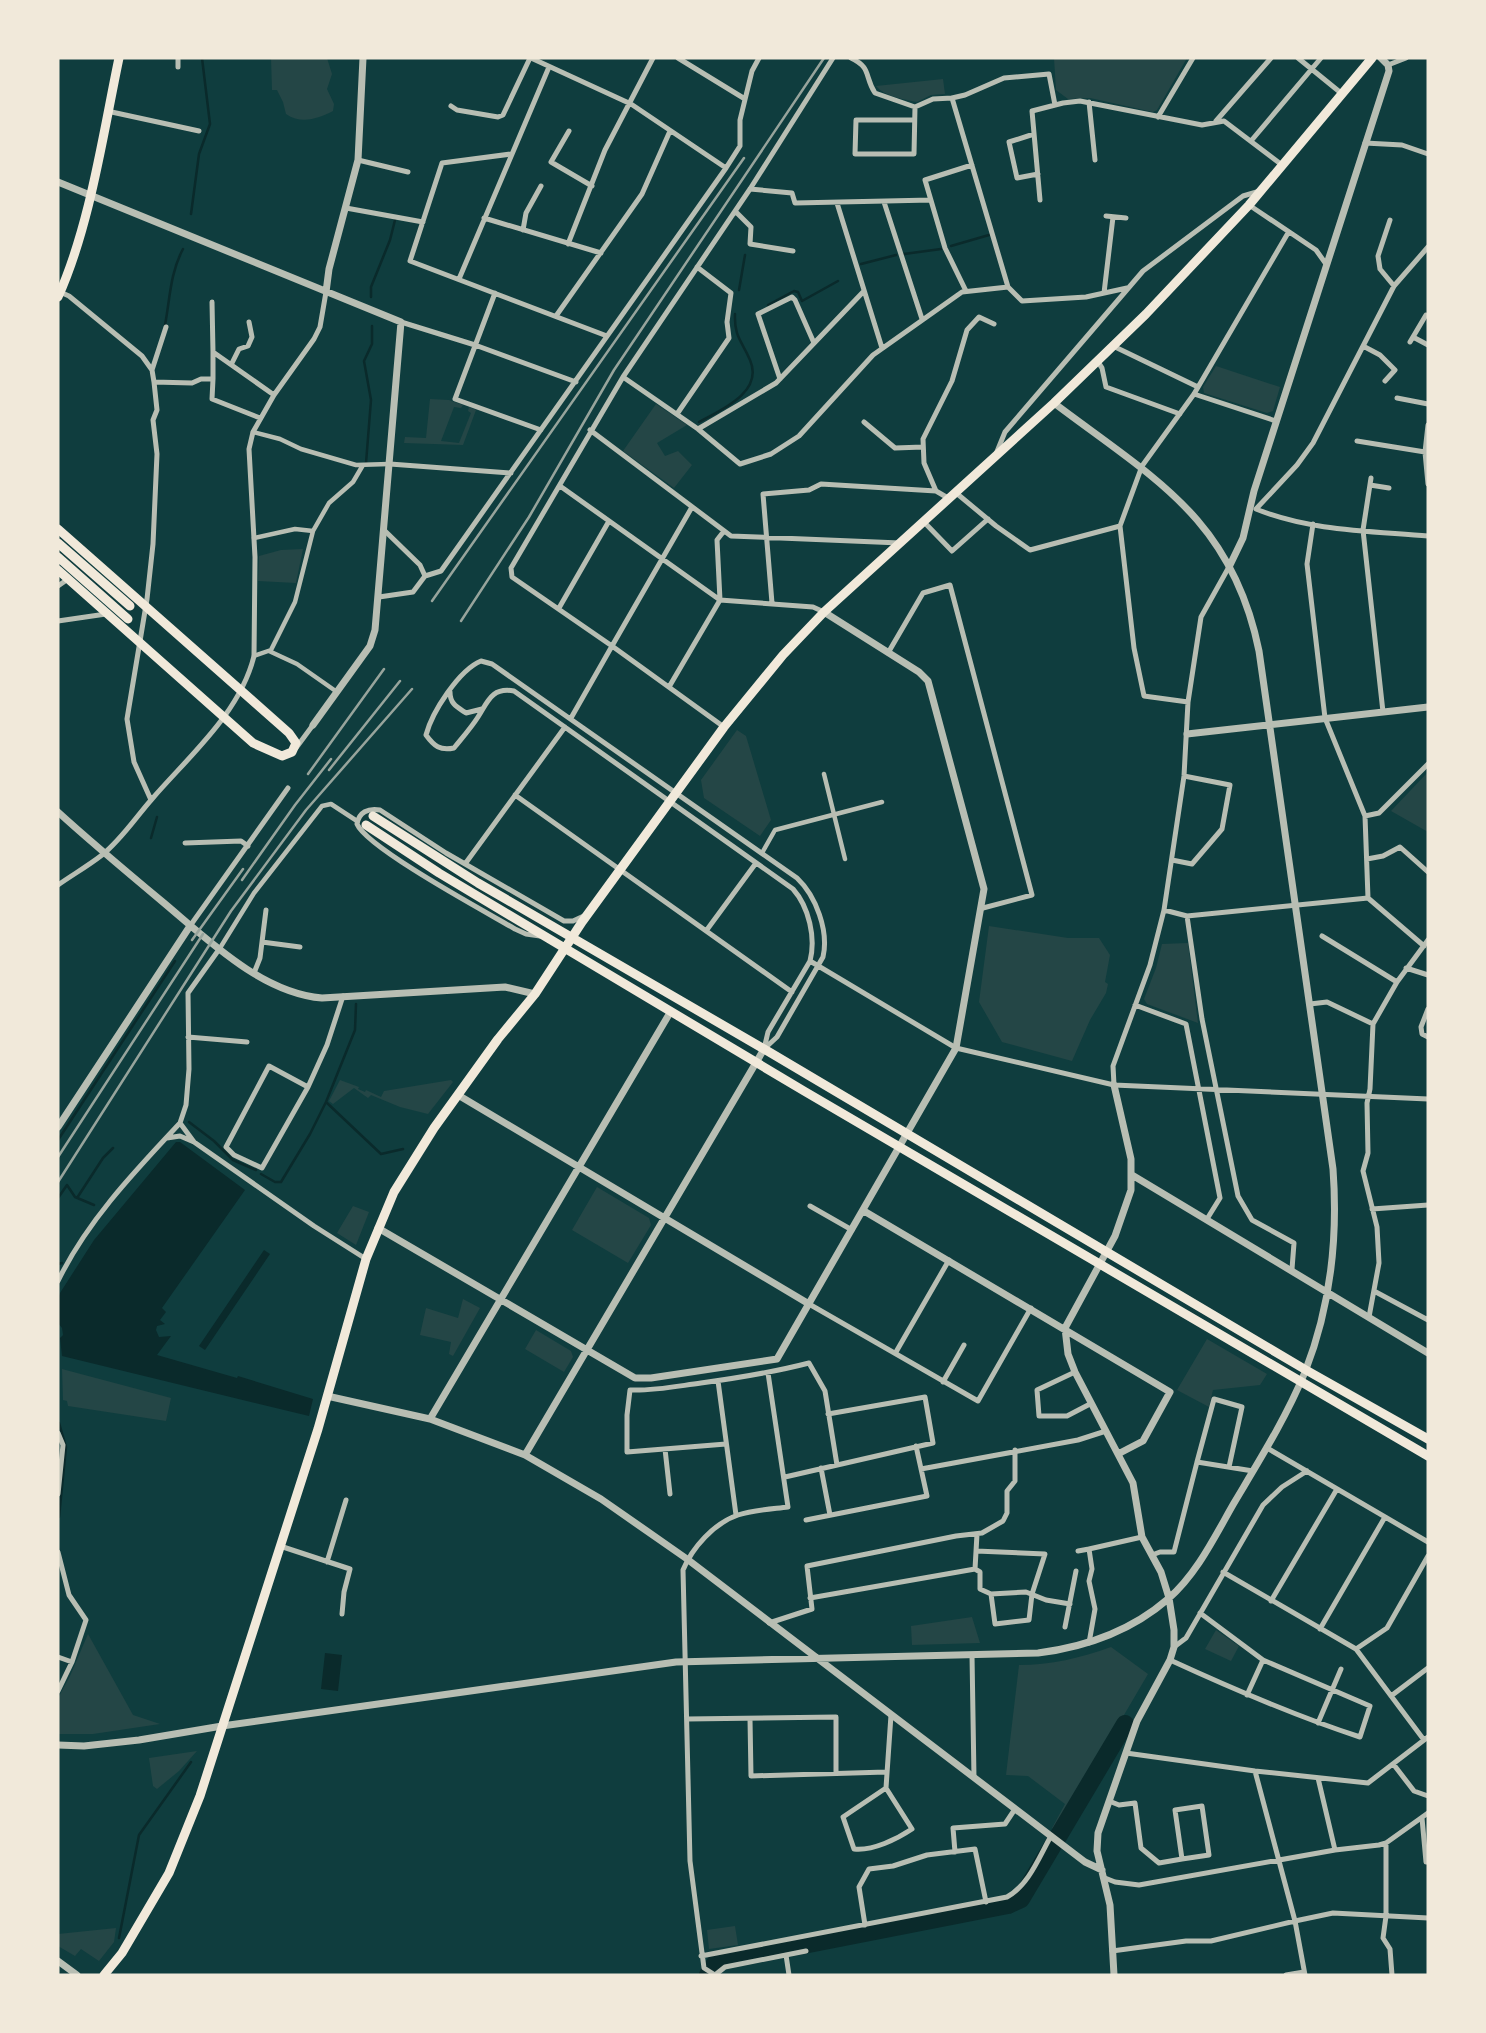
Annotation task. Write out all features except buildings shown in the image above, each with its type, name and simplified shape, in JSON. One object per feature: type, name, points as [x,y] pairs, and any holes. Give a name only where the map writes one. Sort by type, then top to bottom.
[{"type":"main road","points":[[59,294],[72,261],[89,195],[119,58]]},
{"type":"main road","points":[[104,1975],[122,1953],[169,1874],[200,1796],[327,1396],[366,1259],[407,1168],[498,1039],[535,994],[587,914],[724,727],[783,655],[824,612],[1098,362],[1249,205],[1372,58]]},
{"type":"main road","points":[[58,529],[284,729],[295,741],[296,746],[292,752],[282,756],[264,749],[222,716],[58,570]]},
{"type":"main road","points":[[58,543],[130,606]]},
{"type":"main road","points":[[58,557],[128,619]]},
{"type":"main road","points":[[373,816],[444,863],[1428,1439]]},
{"type":"main road","points":[[362,823],[430,868],[544,936],[1428,1455]]},
{"type":"street","points":[[178,58],[178,67]]},
{"type":"street","points":[[58,886],[104,854],[193,754],[240,690],[250,671],[254,656],[254,538],[249,449],[260,418],[320,327],[329,269],[358,160],[363,58]]},
{"type":"street","points":[[451,106],[498,117],[503,115],[531,58],[631,104],[726,168]]},
{"type":"street","points":[[568,244],[605,150],[653,58]]},
{"type":"street","points":[[678,58],[746,99]]},
{"type":"street","points":[[379,597],[413,592],[425,576],[441,571],[576,382],[740,146],[740,120],[752,71],[759,58]]},
{"type":"street","points":[[724,727],[510,573],[590,430],[623,377],[750,189],[833,58]]},
{"type":"street","points":[[851,58],[861,62],[868,70],[875,93],[915,107],[933,99],[952,98],[1004,78],[1049,75],[1055,105]]},
{"type":"street","points":[[1158,117],[1193,58]]},
{"type":"street","points":[[1216,121],[1271,58]]},
{"type":"street","points":[[1298,58],[1341,93]]},
{"type":"street","points":[[1251,141],[1321,58]]},
{"type":"street","points":[[1114,1975],[1110,1905],[1097,1851],[1098,1833],[1137,1721],[1170,1660],[1174,1647],[1174,1630],[1169,1598],[1161,1573],[1142,1537],[1133,1483],[1075,1371],[1068,1353],[1065,1328],[1107,1252],[1127,1207],[1132,1175],[1113,1066],[1150,965],[1164,910],[1184,776],[1188,702],[1201,617],[1230,565],[1254,508],[1276,421],[1389,71],[1388,65],[1381,58]]},
{"type":"street","points":[[1388,65],[1406,58]]},
{"type":"street","points":[[458,279],[549,67]]},
{"type":"street","points":[[952,98],[1008,287],[1023,301],[1086,297],[1127,288]]},
{"type":"street","points":[[1089,102],[1095,160]]},
{"type":"street","points":[[1040,200],[1032,111],[1055,105],[1089,102],[1202,125],[1224,121],[1282,165]]},
{"type":"street","points":[[914,120],[856,120],[855,154],[914,154],[915,107]]},
{"type":"street","points":[[107,111],[199,131]]},
{"type":"street","points":[[569,131],[551,162],[592,186]]},
{"type":"street","points":[[556,316],[642,194],[670,131]]},
{"type":"street","points":[[1034,134],[1009,142],[1017,178],[1038,174]]},
{"type":"street","points":[[1365,143],[1402,145],[1428,154]]},
{"type":"street","points":[[511,154],[442,163],[410,261],[607,336]]},
{"type":"street","points":[[358,160],[408,172]]},
{"type":"street","points":[[966,291],[946,248],[925,180],[972,164]]},
{"type":"street","points":[[58,183],[401,322],[475,345],[576,382]]},
{"type":"street","points":[[523,230],[526,213],[541,186]]},
{"type":"street","points":[[750,189],[792,193],[795,203],[931,200]]},
{"type":"street","points":[[995,457],[1005,432],[1127,288],[1155,260],[1243,196],[1259,191]]},
{"type":"street","points":[[884,202],[922,319]]},
{"type":"street","points":[[838,203],[881,348]]},
{"type":"street","points":[[1249,205],[1316,250],[1326,264]]},
{"type":"street","points":[[346,208],[423,222]]},
{"type":"street","points":[[735,211],[751,227],[750,244],[793,251]]},
{"type":"street","points":[[1106,216],[1126,218]]},
{"type":"street","points":[[1104,293],[1113,217]]},
{"type":"street","points":[[484,218],[601,253]]},
{"type":"street","points":[[1390,220],[1378,256],[1380,269],[1394,286]]},
{"type":"street","points":[[1188,702],[1143,696],[1134,648],[1120,526],[1142,466],[1194,394],[1288,233]]},
{"type":"street","points":[[1254,508],[1297,465],[1313,443],[1394,286],[1428,247]]},
{"type":"street","points":[[677,414],[729,338],[727,323],[731,293],[697,267]]},
{"type":"street","points":[[623,377],[698,429],[740,464],[771,454],[799,436],[881,348],[962,292],[1008,287]]},
{"type":"street","points":[[698,429],[780,379],[864,291]]},
{"type":"street","points":[[495,293],[455,399],[541,429]]},
{"type":"street","points":[[59,294],[69,296],[142,356],[152,370],[157,410],[153,420],[157,454],[153,544],[127,727],[134,762],[151,800]]},
{"type":"street","points":[[780,379],[758,314],[792,297],[796,300],[814,343]]},
{"type":"street","points":[[212,302],[212,399],[260,418]]},
{"type":"street","points":[[1426,315],[1412,339],[1428,345]]},
{"type":"street","points":[[936,491],[924,463],[923,439],[952,381],[967,331],[979,317],[993,324]]},
{"type":"street","points":[[232,363],[239,349],[248,346],[251,337],[249,322]]},
{"type":"street","points":[[292,752],[370,646],[375,630],[401,322]]},
{"type":"street","points":[[152,370],[166,327]]},
{"type":"street","points":[[1113,346],[1198,387]]},
{"type":"street","points":[[1363,346],[1380,355],[1395,370],[1385,381]]},
{"type":"street","points":[[213,352],[274,395]]},
{"type":"street","points":[[1098,362],[1106,387],[1180,414]]},
{"type":"street","points":[[154,382],[192,383],[201,379],[213,379]]},
{"type":"street","points":[[1194,394],[1276,421]]},
{"type":"street","points":[[1397,398],[1428,404]]},
{"type":"street","points":[[58,1745],[84,1746],[129,1741],[685,1662],[1067,1650],[1127,1627],[1169,1598],[1198,1565],[1267,1448],[1306,1370],[1327,1292],[1333,1249],[1335,1190],[1256,635],[1248,609],[1230,565],[1202,524],[1178,498],[1142,466],[1054,403]]},
{"type":"street","points":[[864,422],[895,449],[923,447]]},
{"type":"street","points":[[1428,425],[1425,453],[1428,484]]},
{"type":"street","points":[[590,430],[731,536],[900,542]]},
{"type":"street","points":[[253,432],[279,438],[303,450],[363,465],[390,464],[511,473]]},
{"type":"street","points":[[1357,441],[1425,453]]},
{"type":"street","points":[[254,656],[272,649],[291,613],[313,530],[330,501],[351,484],[363,465]]},
{"type":"street","points":[[1383,712],[1363,530],[1370,482],[1389,488]]},
{"type":"street","points":[[772,603],[763,494],[809,489],[821,484],[936,491],[952,495],[1030,550],[1120,526]]},
{"type":"street","points":[[379,1228],[635,1378],[651,1378],[777,1359],[956,1048],[983,908],[984,889],[928,681],[813,607],[720,600],[560,486]]},
{"type":"street","points":[[571,718],[692,507]]},
{"type":"street","points":[[1254,508],[1279,518],[1313,524],[1428,536]]},
{"type":"street","points":[[923,521],[952,551],[988,519]]},
{"type":"street","points":[[559,608],[609,521]]},
{"type":"street","points":[[1313,524],[1307,564],[1325,718],[1365,816],[1368,898]]},
{"type":"street","points":[[254,538],[286,530],[313,530]]},
{"type":"street","points":[[384,530],[420,565],[425,576]]},
{"type":"street","points":[[670,687],[720,600],[717,540],[724,531]]},
{"type":"street","points":[[58,586],[68,579]]},
{"type":"street","points":[[888,653],[923,593],[950,585],[1032,895],[983,908]]},
{"type":"street","points":[[58,621],[107,614]]},
{"type":"street","points":[[269,651],[297,664],[337,692]]},
{"type":"street","points":[[525,1455],[764,1049],[768,1032],[810,961],[813,944],[800,897],[793,889],[514,691],[497,691],[490,696],[454,748],[446,750],[434,747],[426,735],[429,723],[471,665],[481,662],[492,664],[797,878],[811,894],[825,945],[819,967],[777,1037],[764,1049]]},
{"type":"street","points":[[450,691],[450,699],[466,713],[482,709]]},
{"type":"street","points":[[1186,734],[1428,707]]},
{"type":"street","points":[[284,729],[299,733],[313,725]]},
{"type":"street","points":[[465,864],[565,727]]},
{"type":"street","points":[[1365,816],[1379,813],[1428,764]]},
{"type":"street","points":[[824,774],[845,859]]},
{"type":"street","points":[[1172,860],[1192,864],[1222,829],[1230,785],[1184,776]]},
{"type":"street","points":[[58,1127],[190,926],[288,788]]},
{"type":"street","points":[[515,795],[792,992]]},
{"type":"street","points":[[762,853],[775,830],[883,802]]},
{"type":"street","points":[[58,1281],[70,1256],[98,1217],[180,1123],[188,1092],[188,993],[254,893],[322,806],[331,804],[362,823],[366,811],[380,810],[465,864],[564,920],[573,921],[587,914]]},
{"type":"street","points":[[58,812],[104,854],[243,967],[296,992],[314,997],[505,987],[535,994]]},
{"type":"street","points":[[185,843],[241,841],[248,846]]},
{"type":"street","points":[[1367,859],[1383,856],[1400,847],[1428,872]]},
{"type":"street","points":[[706,931],[756,863]]},
{"type":"street","points":[[1164,910],[1187,916],[1368,898],[1426,943],[1406,968],[1373,1024],[1367,1153],[1363,1171],[1379,1243],[1379,1263],[1369,1317]]},
{"type":"street","points":[[254,973],[260,958],[266,910]]},
{"type":"street","points":[[1187,916],[1202,1019],[1238,1196],[1252,1220],[1294,1243],[1292,1269]]},
{"type":"street","points":[[1322,936],[1397,982]]},
{"type":"street","points":[[262,942],[300,947]]},
{"type":"street","points":[[810,961],[956,1048],[1115,1085],[1428,1098]]},
{"type":"street","points":[[1406,968],[1428,975]]},
{"type":"street","points":[[308,1087],[269,1066],[226,1147],[262,1168],[308,1087],[327,1045],[343,996]]},
{"type":"street","points":[[1310,1004],[1327,1002],[1373,1024]]},
{"type":"street","points":[[1135,1005],[1186,1024],[1220,1198],[1207,1219]]},
{"type":"street","points":[[1428,1009],[1421,1027],[1422,1034],[1428,1037]]},
{"type":"street","points":[[430,1419],[671,1011]]},
{"type":"street","points":[[188,1037],[247,1042]]},
{"type":"street","points":[[458,1095],[809,1304],[978,1401],[1031,1308]]},
{"type":"street","points":[[180,1123],[194,1142]]},
{"type":"street","points":[[166,1138],[180,1136],[194,1142],[366,1259]]},
{"type":"street","points":[[1132,1175],[1428,1353]]},
{"type":"street","points":[[1372,1209],[1428,1205]]},
{"type":"street","points":[[810,1206],[852,1230]]},
{"type":"street","points":[[864,1210],[1170,1392],[1143,1441],[1118,1454]]},
{"type":"street","points":[[895,1352],[949,1260]]},
{"type":"street","points":[[1374,1291],[1428,1318]]},
{"type":"street","points":[[943,1382],[964,1345]]},
{"type":"street","points":[[726,1444],[628,1452],[627,1415],[630,1390],[718,1381],[809,1363],[825,1391],[837,1465]]},
{"type":"street","points":[[1075,1371],[1037,1390],[1039,1416],[1067,1416],[1090,1404]]},
{"type":"street","points":[[768,1373],[788,1507],[736,1515],[713,1528],[687,1559],[683,1570],[690,1861],[704,1968],[716,1975],[724,1967],[806,1951]]},
{"type":"street","points":[[718,1381],[736,1515]]},
{"type":"street","points":[[327,1396],[430,1419],[525,1455],[601,1499],[687,1559],[1085,1862],[1102,1870]]},
{"type":"street","points":[[785,1477],[933,1443],[925,1397],[828,1414]]},
{"type":"street","points":[[1152,1555],[1174,1552],[1214,1399],[1242,1407],[1229,1466]]},
{"type":"street","points":[[921,1469],[1078,1440],[1106,1431]]},
{"type":"street","points":[[58,1433],[63,1446],[58,1494]]},
{"type":"street","points":[[806,1520],[927,1496],[916,1446]]},
{"type":"street","points":[[1267,1448],[1428,1542]]},
{"type":"street","points":[[665,1449],[670,1494]]},
{"type":"street","points":[[769,1623],[812,1609],[804,1565],[976,1534],[1003,1521],[1007,1513],[1007,1491],[1015,1481],[1015,1450]]},
{"type":"street","points":[[1198,1462],[1253,1471]]},
{"type":"street","points":[[821,1468],[830,1515]]},
{"type":"street","points":[[1174,1647],[1186,1638],[1263,1505],[1282,1487],[1307,1471]]},
{"type":"street","points":[[1271,1601],[1337,1489]]},
{"type":"street","points":[[327,1562],[346,1500]]},
{"type":"street","points":[[1320,1629],[1385,1517]]},
{"type":"street","points":[[976,1534],[975,1569],[979,1572],[979,1589],[991,1594],[1026,1592],[1046,1600],[1070,1604]]},
{"type":"street","points":[[1078,1551],[1142,1537]]},
{"type":"street","points":[[280,1546],[350,1569],[342,1614]]},
{"type":"street","points":[[1089,1549],[1092,1569],[1089,1581],[1095,1609],[1089,1643]]},
{"type":"street","points":[[976,1550],[1045,1554],[1032,1594],[1029,1620],[995,1624],[991,1594]]},
{"type":"street","points":[[58,1552],[69,1595],[86,1620],[72,1662],[58,1691]]},
{"type":"street","points":[[1356,1649],[1387,1628],[1428,1556]]},
{"type":"street","points":[[810,1598],[975,1569]]},
{"type":"street","points":[[1065,1627],[1076,1571]]},
{"type":"street","points":[[1126,1752],[1255,1771],[1368,1783],[1426,1739],[1356,1649],[1223,1572]]},
{"type":"street","points":[[1170,1660],[1247,1695],[1360,1737],[1370,1706],[1263,1660],[1200,1613]]},
{"type":"street","points":[[972,1655],[974,1778]]},
{"type":"street","points":[[58,1657],[72,1662]]},
{"type":"street","points":[[1247,1695],[1263,1660]]},
{"type":"street","points":[[1391,1696],[1428,1668]]},
{"type":"street","points":[[1318,1723],[1340,1669]]},
{"type":"street","points":[[886,1788],[843,1817],[854,1849],[894,1839],[912,1829],[886,1788],[891,1715]]},
{"type":"street","points":[[687,1719],[836,1717],[836,1773]]},
{"type":"street","points":[[750,1719],[751,1776],[886,1772]]},
{"type":"street","points":[[1394,1765],[1414,1791],[1428,1796]]},
{"type":"street","points":[[1255,1771],[1281,1861],[1304,1974],[1286,1975]]},
{"type":"street","points":[[1318,1778],[1335,1850]]},
{"type":"street","points":[[1109,1801],[1119,1805],[1135,1803],[1141,1848],[1159,1863],[1209,1855],[1202,1806],[1175,1810],[1182,1859]]},
{"type":"street","points":[[956,1852],[953,1828],[1005,1824],[1015,1809]]},
{"type":"street","points":[[1105,1878],[1139,1885],[1385,1843],[1428,1813]]},
{"type":"street","points":[[1422,1818],[1426,1863],[1428,1862]]},
{"type":"street","points":[[701,1956],[1007,1897],[1018,1891],[1055,1839]]},
{"type":"street","points":[[1385,1843],[1386,1916],[1382,1938],[1390,1949],[1392,1975]]},
{"type":"street","points":[[865,1925],[859,1887],[869,1869],[893,1866],[928,1855],[975,1849],[986,1902]]},
{"type":"street","points":[[1112,1951],[1186,1941],[1211,1941],[1333,1913],[1428,1918]]},
{"type":"street","points":[[786,1955],[789,1975]]},
{"type":"street","points":[[58,1961],[77,1975]]},
{"type":"shaded area","points":[[271,58],[327,58],[332,74],[327,89],[334,104],[333,111],[304,120],[286,114],[277,90],[272,90]]},
{"type":"shaded area","points":[[1054,58],[1187,58],[1157,110],[1153,112],[1090,98],[1068,99],[1056,90]]},
{"type":"shaded area","points":[[943,79],[945,94],[931,95],[917,102],[889,95],[876,86]]},
{"type":"shaded area","points":[[1216,366],[1280,387],[1273,411],[1267,413],[1204,393],[1203,387]]},
{"type":"shaded area","points":[[430,399],[449,400],[463,405],[461,408],[454,407],[441,441],[459,443],[471,413],[468,411],[469,407],[476,410],[463,445],[404,443],[405,437],[426,438]]},
{"type":"shaded area","points":[[656,404],[687,425],[657,443],[665,456],[678,451],[692,465],[674,488],[623,451]]},
{"type":"shaded area","points":[[303,549],[296,583],[258,581],[259,556],[281,550]]},
{"type":"shaded area","points":[[737,730],[746,736],[771,820],[760,836],[704,798],[701,780]]},
{"type":"shaded area","points":[[1428,772],[1428,832],[1391,811]]},
{"type":"shaded area","points":[[989,926],[1068,938],[1099,938],[1110,955],[1105,982],[1108,984],[1106,993],[1090,1020],[1072,1061],[1002,1042],[979,1002]]},
{"type":"shaded area","points":[[1188,943],[1198,1023],[1147,1004],[1144,999],[1162,944]]},
{"type":"shaded area","points":[[340,1080],[381,1097],[384,1091],[451,1080],[453,1082],[428,1114],[400,1107],[371,1095],[368,1098],[354,1088],[333,1104],[329,1101]]},
{"type":"shaded area","points":[[176,1142],[180,1142],[245,1190],[162,1308],[166,1312],[160,1320],[165,1324],[157,1326],[156,1330],[159,1337],[171,1336],[157,1355],[313,1399],[309,1416],[62,1356],[60,1338],[63,1335],[58,1323],[60,1293],[94,1240]]},
{"type":"shaded area","points":[[597,1187],[649,1218],[651,1225],[628,1263],[572,1230]]},
{"type":"shaded area","points":[[353,1206],[369,1212],[356,1245],[337,1233]]},
{"type":"shaded area","points":[[264,1250],[270,1254],[205,1350],[199,1346]]},
{"type":"shaded area","points":[[463,1299],[480,1308],[453,1356],[449,1354],[451,1342],[420,1335],[426,1308],[458,1318]]},
{"type":"shaded area","points":[[536,1330],[571,1351],[573,1357],[564,1372],[525,1349]]},
{"type":"shaded area","points":[[1207,1339],[1267,1374],[1260,1385],[1213,1390],[1209,1407],[1177,1390]]},
{"type":"shaded area","points":[[62,1369],[171,1398],[166,1421],[68,1406],[67,1401],[63,1400]]},
{"type":"shaded area","points":[[972,1617],[980,1643],[912,1645],[911,1626]]},
{"type":"shaded area","points":[[1216,1630],[1239,1646],[1231,1661],[1205,1649]]},
{"type":"shaded area","points":[[88,1634],[133,1715],[160,1724],[93,1734],[58,1734],[58,1698]]},
{"type":"shaded area","points":[[1111,1647],[1148,1674],[1056,1831],[1052,1828],[1065,1804],[1028,1776],[1006,1775],[1019,1665],[1065,1660]]},
{"type":"shaded area","points":[[325,1653],[342,1655],[338,1691],[321,1689]]},
{"type":"shaded area","points":[[197,1751],[179,1771],[157,1789],[153,1786],[149,1758]]},
{"type":"shaded area","points":[[735,1926],[738,1945],[709,1949],[707,1930]]},
{"type":"shaded area","points":[[116,1928],[114,1942],[99,1961],[81,1949],[75,1956],[58,1946],[58,1934]]},
{"type":"waterway","points":[[191,214],[199,154],[210,124],[202,58]]},
{"type":"waterway","points":[[371,297],[371,287],[395,220]]},
{"type":"waterway","points":[[951,246],[989,235]]},
{"type":"waterway","points":[[165,325],[173,277],[183,249]]},
{"type":"waterway","points":[[904,254],[941,249]]},
{"type":"waterway","points":[[739,290],[745,255]]},
{"type":"waterway","points":[[861,264],[896,255]]},
{"type":"waterway","points":[[768,305],[794,291],[798,292],[802,301],[838,281]]},
{"type":"waterway","points":[[699,422],[728,406],[746,391],[751,382],[753,371],[737,334],[735,314]]},
{"type":"waterway","points":[[366,463],[371,400],[364,361],[372,344],[372,326]]},
{"type":"waterway","points":[[151,838],[157,817]]},
{"type":"waterway","points":[[58,1140],[175,961]]},
{"type":"waterway","points":[[326,1102],[355,1030],[356,1004]]},
{"type":"waterway","points":[[261,1174],[275,1182],[281,1182],[326,1102],[381,1154],[403,1149]]},
{"type":"waterway","points":[[189,1122],[233,1160],[256,1170]]},
{"type":"waterway","points":[[77,1198],[103,1158],[113,1148]]},
{"type":"waterway","points":[[58,1198],[67,1185],[75,1197],[94,1205]]},
{"type":"waterway","points":[[58,1264],[62,1263]]},
{"type":"waterway","points":[[59,1423],[66,1447],[59,1517]]},
{"type":"waterway","points":[[708,1975],[716,1962],[1008,1905],[1021,1899],[1125,1724]]},
{"type":"waterway","points":[[119,1938],[139,1835],[191,1762]]},
{"type":"railway","points":[[461,621],[529,517],[614,370],[824,58]]},
{"type":"railway","points":[[432,601],[744,158]]},
{"type":"railway","points":[[308,774],[384,669]]},
{"type":"railway","points":[[329,770],[400,681]]},
{"type":"railway","points":[[58,1182],[231,911],[306,810],[412,689]]},
{"type":"railway","points":[[242,880],[331,759]]},
{"type":"railway","points":[[192,940],[243,869]]},
{"type":"railway","points":[[58,1157],[203,934]]}]
